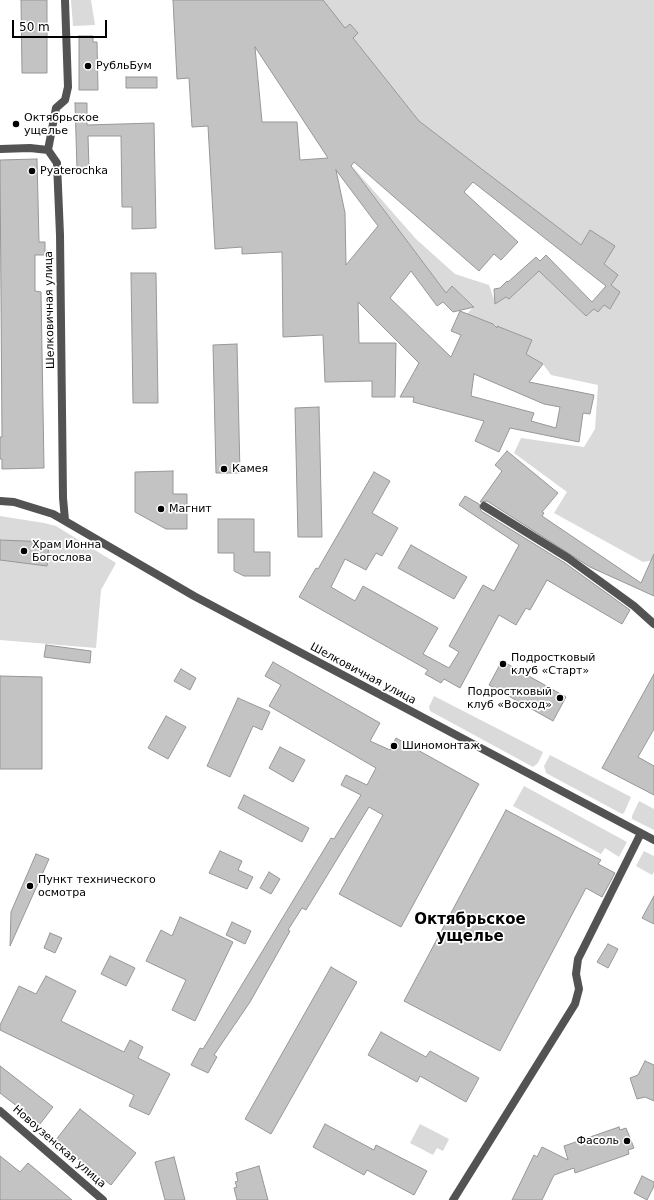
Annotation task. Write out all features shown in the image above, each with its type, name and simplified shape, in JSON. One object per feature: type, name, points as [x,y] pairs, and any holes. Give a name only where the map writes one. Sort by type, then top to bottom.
[{"type":"street","points":[[0,148],[30,148],[48,150],[56,108],[65,100],[68,87],[65,0]]},
{"type":"street","name":"Шелковичная улица","points":[[48,150],[57,163],[58,171],[63,498],[65,520]]},
{"type":"street","name":"Шелковичная улица","points":[[0,501],[14,502],[35,507],[65,520],[194,596],[654,840]]},
{"type":"street","points":[[484,506],[568,558],[634,606],[654,624]]},
{"type":"street","points":[[454,1200],[575,1004],[579,989],[576,974],[578,959],[641,833]]},
{"type":"street","name":"Новоузенская улица","points":[[0,1111],[103,1200]]},
{"type":"shaded area","points":[[71,0],[91,0],[95,25],[73,26]]},
{"type":"shaded area","points":[[323,0],[654,0],[654,560],[643,562],[554,513],[567,492],[514,453],[521,438],[584,447],[595,429],[598,385],[551,375],[543,364],[526,354],[532,340],[467,314],[474,306],[452,286],[446,293],[351,165],[416,239],[455,274],[489,285],[495,302],[506,297],[509,299],[539,271],[586,316],[594,309],[598,312],[604,305],[610,309],[620,292],[611,285],[617,275],[604,264],[614,246],[590,230],[581,245],[420,122],[353,38],[358,33],[350,24],[345,28]]},
{"type":"shaded area","points":[[0,516],[56,526],[116,563],[101,590],[96,648],[0,640]]},
{"type":"shaded area","points":[[434,696],[543,752],[538,763],[533,767],[430,711],[429,707]]},
{"type":"shaded area","points":[[550,755],[631,797],[624,813],[622,814],[546,773],[544,766]]},
{"type":"shaded area","points":[[524,786],[627,842],[619,857],[605,848],[601,854],[513,806]]},
{"type":"shaded area","points":[[639,801],[654,809],[654,830],[632,819]]},
{"type":"shaded area","points":[[644,851],[654,856],[654,872],[652,875],[636,866]]},
{"type":"shaded area","points":[[420,1124],[449,1139],[443,1151],[437,1148],[433,1155],[410,1143]]},
{"type":"building","points":[[21,0],[47,0],[47,73],[22,73]]},
{"type":"building","points":[[173,0],[323,0],[345,28],[350,24],[358,33],[353,38],[419,121],[581,245],[590,230],[615,246],[604,264],[618,275],[611,285],[620,292],[610,309],[604,305],[598,312],[594,309],[586,316],[539,271],[509,299],[506,297],[495,304],[494,289],[500,288],[507,281],[508,282],[536,257],[540,261],[546,255],[592,302],[606,286],[473,182],[464,192],[518,242],[501,260],[494,254],[479,271],[354,162],[351,166],[446,293],[452,286],[474,307],[453,312],[443,302],[437,306],[411,271],[390,298],[451,357],[461,335],[451,331],[460,311],[493,324],[497,328],[497,326],[532,340],[526,354],[543,364],[529,382],[594,395],[590,414],[583,413],[579,442],[510,428],[499,452],[475,441],[484,421],[413,402],[414,397],[400,397],[419,363],[358,302],[359,343],[396,343],[395,397],[372,397],[372,381],[325,382],[323,335],[283,337],[282,252],[242,254],[242,247],[215,249],[208,126],[192,127],[189,78],[177,79]],"holes":[[[255,47],[286,94],[328,158],[300,160],[297,122],[262,122]],[[336,170],[378,226],[346,265],[345,213]],[[474,374],[544,404],[560,407],[556,428],[531,421],[534,413],[471,396]]]},
{"type":"building","name":"РубльБум","points":[[79,36],[93,36],[93,42],[97,42],[98,90],[79,90]]},
{"type":"building","points":[[126,77],[157,77],[157,88],[126,88]]},
{"type":"building","points":[[75,103],[87,103],[87,125],[154,123],[156,228],[132,229],[132,207],[122,207],[121,136],[88,136],[89,168],[77,169]]},
{"type":"building","points":[[37,159],[39,242],[45,242],[45,255],[35,255],[35,291],[41,292],[44,468],[2,469],[2,459],[0,459],[0,437],[2,437],[0,160]]},
{"type":"building","points":[[131,273],[156,273],[158,403],[133,403]]},
{"type":"building","points":[[237,344],[240,473],[216,473],[213,345]]},
{"type":"building","points":[[319,407],[322,537],[298,537],[295,408]]},
{"type":"building","points":[[507,451],[558,493],[542,512],[544,513],[542,516],[641,583],[654,554],[654,596],[590,567],[487,501],[480,502],[502,471],[495,465]]},
{"type":"building","points":[[173,471],[173,494],[187,494],[187,529],[166,529],[135,512],[135,472]]},
{"type":"building","points":[[374,472],[390,481],[372,513],[398,528],[382,556],[376,553],[366,570],[345,559],[331,587],[355,601],[363,586],[438,628],[423,654],[449,668],[459,652],[449,646],[483,585],[494,591],[519,545],[459,505],[465,496],[479,504],[481,511],[565,563],[630,610],[622,624],[547,580],[530,610],[526,608],[516,625],[499,615],[460,688],[444,679],[441,683],[425,674],[428,670],[299,597],[316,568],[318,569]]},
{"type":"building","points":[[218,519],[254,519],[254,552],[270,552],[270,576],[244,576],[234,571],[234,553],[218,553]]},
{"type":"building","name":"Храм Ионна Богослова","points":[[0,540],[49,542],[47,566],[0,560]]},
{"type":"building","points":[[411,545],[467,577],[454,599],[398,568]]},
{"type":"building","points":[[46,645],[91,651],[90,663],[44,657]]},
{"type":"building","points":[[502,661],[566,697],[553,721],[489,685]]},
{"type":"building","points":[[273,662],[380,723],[370,741],[390,750],[396,738],[479,784],[401,927],[339,894],[383,815],[369,807],[306,910],[302,908],[288,930],[290,931],[250,1002],[214,1055],[217,1057],[208,1073],[191,1065],[200,1048],[203,1049],[331,838],[334,839],[361,795],[341,785],[346,775],[367,785],[376,768],[269,706],[281,685],[265,676]]},
{"type":"building","points":[[181,669],[196,678],[190,690],[174,681]]},
{"type":"building","points":[[654,674],[654,729],[638,757],[654,766],[654,795],[602,768]]},
{"type":"building","points":[[0,676],[42,677],[42,769],[0,769]]},
{"type":"building","points":[[238,698],[270,712],[262,730],[253,726],[230,777],[207,766]]},
{"type":"building","points":[[166,716],[186,727],[168,759],[148,748]]},
{"type":"building","points":[[280,747],[305,760],[293,782],[269,768]]},
{"type":"building","points":[[244,795],[309,828],[302,842],[238,808]]},
{"type":"building","points":[[506,810],[601,860],[598,864],[615,873],[602,897],[586,888],[500,1051],[404,1001]]},
{"type":"building","points":[[220,851],[242,861],[238,870],[253,877],[247,889],[209,873]]},
{"type":"building","name":"Пункт технического осмотра","points":[[36,854],[49,859],[10,946],[11,912]]},
{"type":"building","points":[[269,872],[280,879],[271,894],[260,888]]},
{"type":"building","points":[[654,896],[654,924],[642,918]]},
{"type":"building","points":[[180,917],[233,942],[195,1021],[172,1010],[186,980],[146,961],[161,930],[172,936]]},
{"type":"building","points":[[232,922],[251,931],[245,944],[226,935]]},
{"type":"building","points":[[50,933],[62,938],[55,953],[44,948]]},
{"type":"building","points":[[608,944],[618,949],[608,968],[597,962]]},
{"type":"building","points":[[110,956],[135,968],[126,986],[101,974]]},
{"type":"building","points":[[331,967],[357,982],[271,1134],[245,1119]]},
{"type":"building","points":[[46,976],[76,991],[61,1021],[124,1052],[130,1040],[143,1047],[138,1058],[170,1074],[149,1115],[129,1106],[134,1095],[0,1030],[0,1025],[19,986],[36,994]]},
{"type":"building","points":[[381,1032],[426,1057],[430,1051],[479,1078],[466,1102],[420,1076],[417,1082],[368,1055]]},
{"type":"building","points":[[645,1061],[654,1065],[654,1101],[645,1097],[637,1099],[630,1078],[638,1075]]},
{"type":"building","points":[[0,1066],[53,1107],[40,1124],[0,1093]]},
{"type":"building","points":[[80,1109],[136,1153],[111,1185],[55,1141]]},
{"type":"building","points":[[325,1124],[374,1150],[376,1145],[427,1171],[414,1195],[367,1170],[364,1175],[313,1147]]},
{"type":"building","points":[[619,1127],[620,1130],[626,1128],[634,1148],[628,1150],[629,1154],[575,1173],[574,1168],[554,1175],[542,1200],[512,1200],[534,1155],[537,1157],[542,1147],[568,1160],[564,1146]]},
{"type":"building","points":[[0,1156],[20,1172],[28,1163],[72,1200],[0,1200]]},
{"type":"building","points":[[174,1157],[185,1200],[165,1200],[155,1162]]},
{"type":"building","points":[[259,1166],[268,1200],[237,1200],[234,1188],[237,1187],[235,1182],[238,1181],[236,1173]]},
{"type":"building","points":[[642,1176],[654,1182],[654,1186],[647,1200],[634,1193]]},
{"type":"place","name":"РубльБум","points":[[88,66]]},
{"type":"place","name":"Октябрьское ущелье","points":[[16,124]]},
{"type":"place","name":"Pyaterochka","points":[[32,171]]},
{"type":"place","name":"Камея","points":[[224,469]]},
{"type":"place","name":"Магнит","points":[[161,509]]},
{"type":"place","name":"Храм Ионна Богослова","points":[[24,551]]},
{"type":"place","name":"Подростковый клуб «Старт»","points":[[503,664]]},
{"type":"place","name":"Подростковый клуб «Восход»","points":[[560,698]]},
{"type":"place","name":"Шиномонтаж","points":[[394,746]]},
{"type":"place","name":"Пункт технического осмотра","points":[[30,886]]},
{"type":"place","name":"Фасоль","points":[[627,1141]]},
{"type":"district","name":"Октябрьское ущелье","points":[[470,928]]}]
